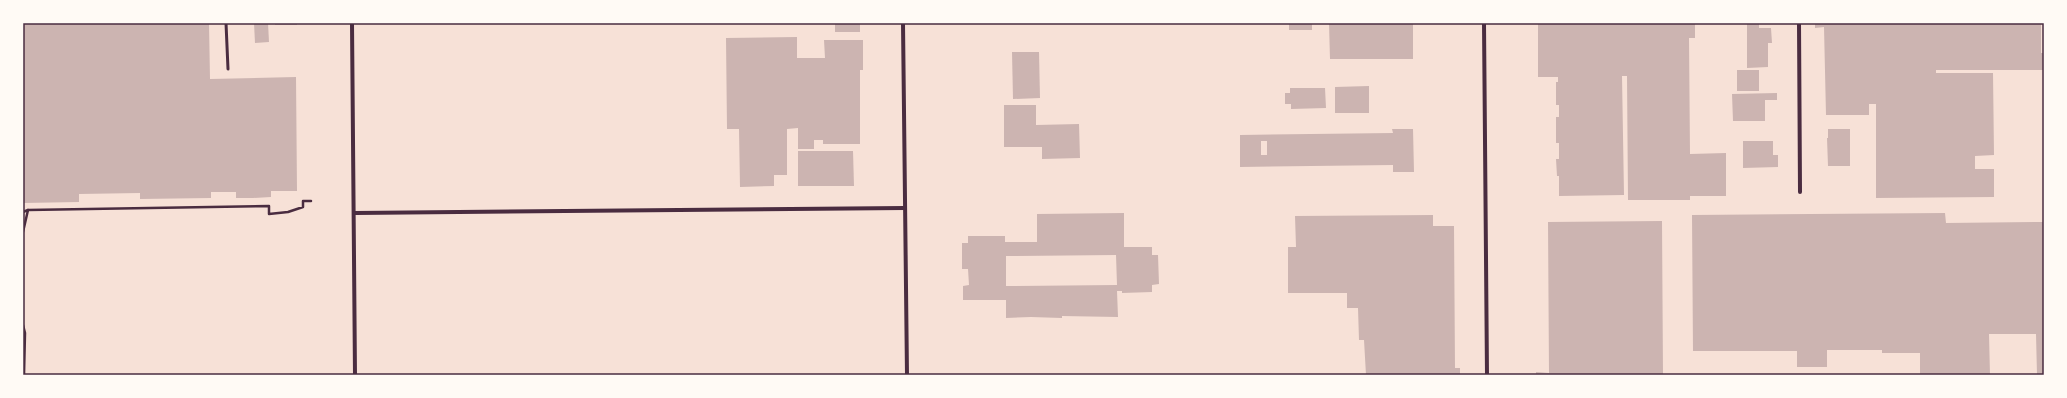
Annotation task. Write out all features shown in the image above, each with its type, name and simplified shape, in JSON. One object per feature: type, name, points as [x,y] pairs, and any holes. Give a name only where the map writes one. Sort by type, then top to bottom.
[{"type":"street","points":[[903,23],[907,375]]},
{"type":"street","points":[[1484,23],[1487,375]]},
{"type":"street","points":[[1799,23],[1800,192]]},
{"type":"street","points":[[352,25],[355,213],[355,375]]},
{"type":"street","points":[[355,213],[905,208]]},
{"type":"lane","points":[[226,23],[228,69]]},
{"type":"path","points":[[23,212],[28,210],[269,206],[269,214],[288,212],[304,207],[303,201],[311,201]]},
{"type":"path","points":[[23,232],[28,210]]},
{"type":"path","points":[[23,325],[25,333],[24,375]]},
{"type":"building","points":[[23,23],[209,23],[210,79],[296,77],[297,191],[271,191],[271,197],[253,198],[236,198],[236,192],[211,192],[211,198],[140,199],[140,193],[79,194],[79,202],[23,203]]},
{"type":"building","points":[[254,23],[268,23],[269,42],[255,43]]},
{"type":"building","points":[[275,23],[297,23],[297,25],[275,25]]},
{"type":"building","points":[[835,23],[860,23],[860,32],[835,32]]},
{"type":"building","points":[[1289,23],[1312,23],[1312,30],[1289,30]]},
{"type":"building","points":[[1329,23],[1413,23],[1413,59],[1330,59]]},
{"type":"building","points":[[1538,23],[1695,23],[1695,38],[1689,38],[1690,154],[1726,153],[1726,196],[1690,196],[1690,200],[1628,200],[1627,76],[1622,76],[1624,195],[1559,196],[1559,176],[1557,176],[1556,159],[1559,159],[1559,143],[1556,143],[1556,117],[1559,117],[1559,105],[1556,105],[1556,82],[1558,82],[1558,77],[1538,77]]},
{"type":"building","points":[[1815,23],[2041,23],[2041,53],[2044,53],[2044,70],[1936,70],[1936,73],[1993,73],[1994,155],[1975,156],[1975,169],[1994,169],[1994,197],[1876,198],[1876,104],[1869,104],[1869,115],[1826,115],[1824,27],[1815,28]]},
{"type":"building","points":[[1747,24],[1759,24],[1759,28],[1771,28],[1772,43],[1768,43],[1768,67],[1747,68]]},
{"type":"building","points":[[797,37],[797,58],[825,58],[824,40],[863,40],[863,70],[860,70],[860,144],[823,144],[823,140],[814,140],[814,149],[798,149],[798,128],[787,129],[787,175],[774,175],[774,186],[740,187],[739,129],[727,129],[726,38]]},
{"type":"building","points":[[1012,52],[1039,52],[1040,98],[1013,99]]},
{"type":"building","points":[[1737,70],[1759,70],[1759,91],[1737,91]]},
{"type":"building","points":[[1369,86],[1369,113],[1335,113],[1335,87]]},
{"type":"building","points":[[1290,88],[1325,88],[1326,108],[1291,109],[1291,104],[1285,104],[1285,93],[1290,93]]},
{"type":"building","points":[[1777,93],[1777,100],[1765,100],[1765,121],[1733,121],[1732,94]]},
{"type":"building","points":[[1004,105],[1036,105],[1036,125],[1079,124],[1080,158],[1042,159],[1042,147],[1004,147]]},
{"type":"building","points":[[1392,129],[1413,129],[1414,172],[1393,172],[1393,165],[1240,167],[1240,135],[1393,133]],"holes":[[[1261,141],[1267,141],[1267,155],[1261,155]]]},
{"type":"building","points":[[1828,129],[1850,129],[1850,166],[1828,166]]},
{"type":"building","points":[[1743,141],[1773,141],[1773,155],[1778,155],[1778,167],[1743,168]]},
{"type":"building","points":[[798,151],[853,151],[854,186],[798,186]]},
{"type":"building","points":[[1124,213],[1124,247],[1152,247],[1152,255],[1158,255],[1159,284],[1152,285],[1152,292],[1122,293],[1122,291],[1117,291],[1118,317],[1062,316],[1062,318],[1006,318],[1006,300],[963,300],[963,286],[969,285],[968,269],[962,269],[962,243],[968,243],[968,236],[1005,236],[1005,242],[1037,242],[1037,214]],"holes":[[[1116,255],[1117,285],[1006,286],[1006,256]]]},
{"type":"building","points":[[1945,213],[1946,223],[2044,222],[2044,375],[2037,375],[2036,334],[1989,334],[1990,375],[1920,375],[1920,353],[1882,353],[1882,350],[1827,350],[1827,367],[1797,367],[1797,351],[1693,351],[1692,215]]},
{"type":"building","points":[[1433,215],[1433,226],[1454,226],[1455,368],[1460,368],[1460,375],[1366,375],[1364,340],[1359,340],[1358,308],[1347,308],[1347,293],[1288,293],[1288,247],[1296,247],[1295,216]]},
{"type":"building","points":[[1662,221],[1663,375],[1536,375],[1536,372],[1549,373],[1548,222]]}]
